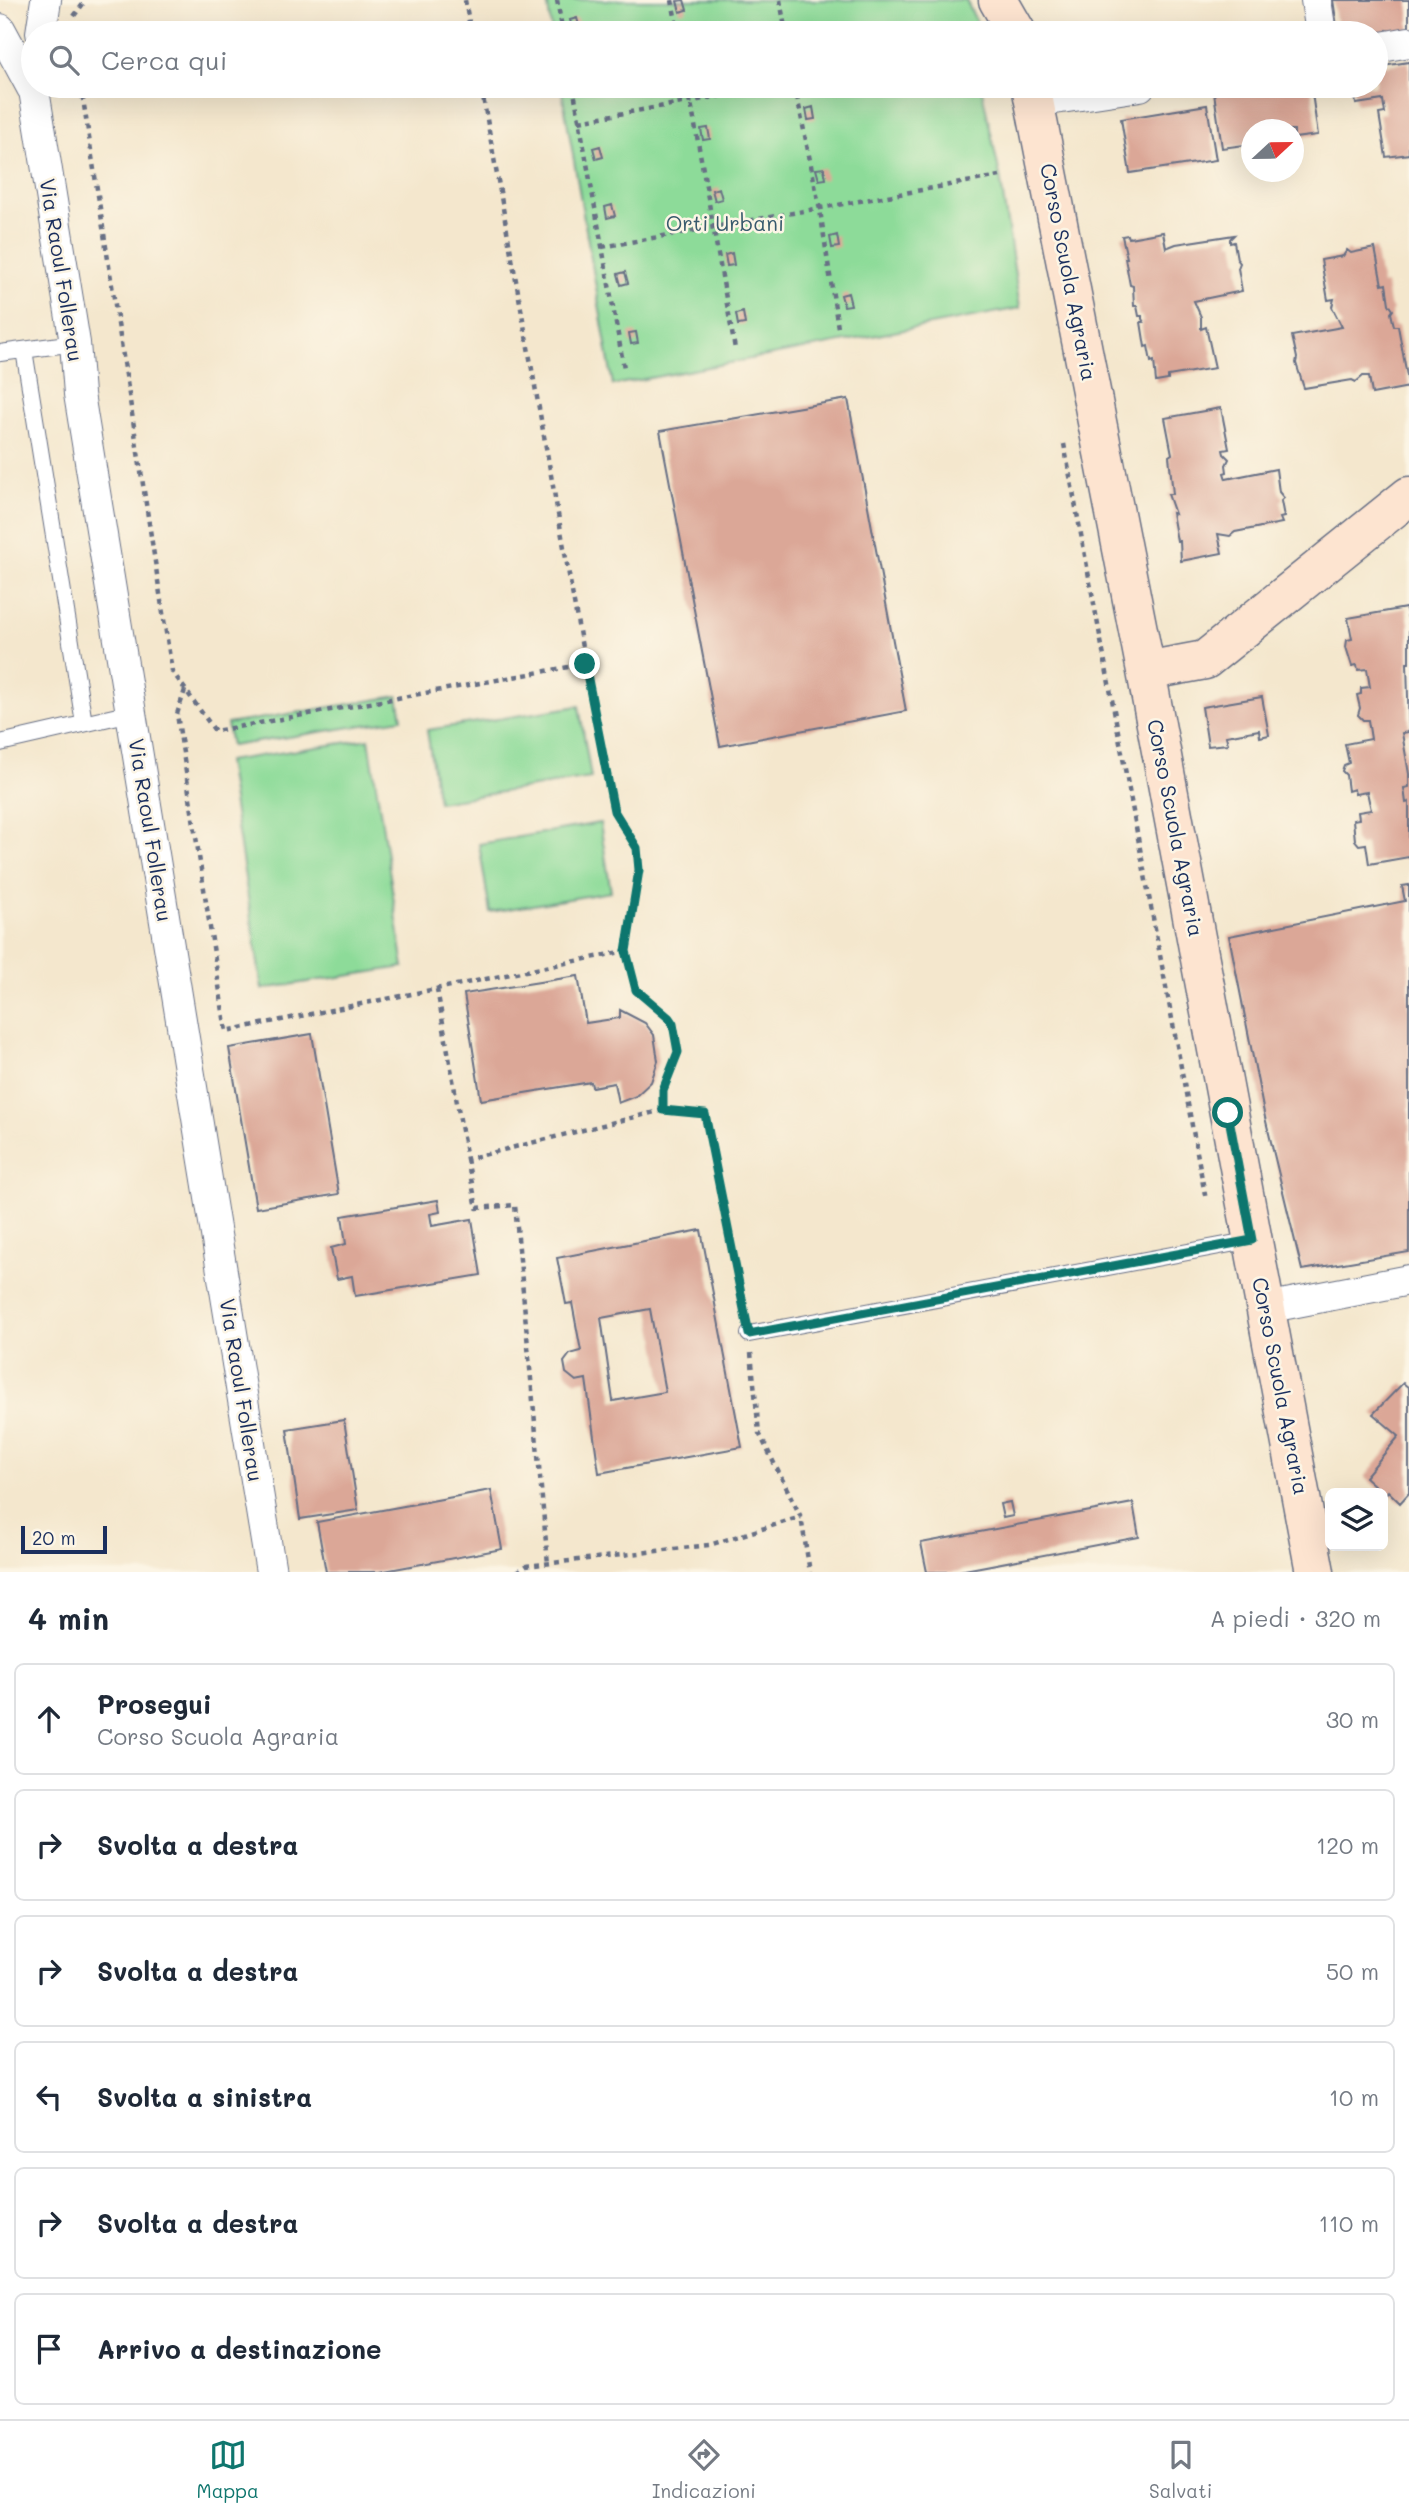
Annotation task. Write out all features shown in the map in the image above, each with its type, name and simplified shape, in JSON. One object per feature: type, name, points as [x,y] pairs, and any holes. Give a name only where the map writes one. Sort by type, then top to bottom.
[{"type":"main road","points":[[998,0],[1011,21]]},
{"type":"main road","points":[[1014,0],[1017,21]]},
{"type":"main road","name":"Corso Scuola Agraria","points":[[1034,98],[1146,671],[1315,1572]]},
{"type":"main road","points":[[1146,671],[1205,660],[1409,496]]},
{"type":"street","points":[[43,21],[46,0]]},
{"type":"street","points":[[1316,0],[1319,21]]},
{"type":"street","name":"Via Raoul Follerau","points":[[0,29],[21,65]]},
{"type":"street","points":[[1388,46],[1409,42]]},
{"type":"street","name":"Via Raoul Follerau","points":[[35,98],[75,343],[79,394],[271,1572]]},
{"type":"street","points":[[1266,1308],[1409,1280]]},
{"type":"lane","points":[[0,353],[75,343]]},
{"type":"lane","points":[[24,350],[84,723]]},
{"type":"lane","points":[[0,743],[131,713]]},
{"type":"lane","points":[[749,1334],[1252,1240]]},
{"type":"path","points":[[71,19],[86,0]]},
{"type":"path","points":[[465,0],[469,21]]},
{"type":"path","points":[[557,0],[561,21]]},
{"type":"path","points":[[672,0],[676,21]]},
{"type":"path","points":[[779,0],[783,21]]},
{"type":"path","points":[[83,98],[172,671],[215,731],[585,664]]},
{"type":"path","points":[[483,98],[614,811],[637,848],[639,870],[626,951],[636,990],[673,1024],[678,1052],[663,1090],[663,1110]]},
{"type":"path","points":[[575,98],[624,368]]},
{"type":"path","points":[[690,98],[735,349]]},
{"type":"path","points":[[579,121],[708,98]]},
{"type":"path","points":[[797,98],[820,210],[838,328]]},
{"type":"path","points":[[602,247],[1000,176]]},
{"type":"path","points":[[1064,442],[1206,1200]]},
{"type":"path","points":[[185,690],[177,714],[226,1031],[626,951]]},
{"type":"path","points":[[437,989],[477,1208],[515,1205],[548,1564]]},
{"type":"path","points":[[467,1158],[663,1110],[705,1114],[749,1334],[760,1433],[801,1517],[810,1572]]},
{"type":"path","points":[[517,1572],[526,1566],[709,1545],[801,1517]]},
{"type":"green space","points":[[547,0],[966,0],[976,21],[550,21]]},
{"type":"green space","name":"Orti Urbani","points":[[563,98],[984,98],[1000,176],[1020,308],[613,385]]},
{"type":"green space","points":[[398,696],[402,719],[231,746],[227,724]]},
{"type":"green space","points":[[579,706],[591,778],[438,802],[427,730]]},
{"type":"green space","points":[[369,739],[404,967],[262,989],[227,761]]},
{"type":"green space","points":[[600,823],[611,892],[490,912],[479,844]]},
{"type":"building","points":[[684,0],[687,10],[680,12],[677,1]]},
{"type":"building","points":[[1333,0],[1409,0],[1409,36],[1403,37],[1388,30],[1388,21],[1336,21]]},
{"type":"building","points":[[1409,62],[1409,154],[1386,157],[1379,114],[1385,113],[1383,100],[1356,104],[1355,98],[1388,98],[1388,65]]},
{"type":"building","points":[[1215,98],[1313,98],[1318,135],[1304,137],[1304,119],[1241,119],[1241,145],[1222,148]]},
{"type":"building","points":[[1207,105],[1216,160],[1130,173],[1121,119]]},
{"type":"building","points":[[813,107],[815,119],[808,120],[806,109]]},
{"type":"building","points":[[708,128],[710,139],[703,140],[701,129]]},
{"type":"building","points":[[600,146],[603,157],[596,159],[593,148]]},
{"type":"building","points":[[824,168],[826,179],[819,180],[816,169]]},
{"type":"building","points":[[719,188],[722,199],[715,201],[712,190]]},
{"type":"building","points":[[612,205],[615,216],[607,218],[605,207]]},
{"type":"building","points":[[1163,232],[1166,248],[1234,235],[1230,243],[1234,242],[1240,263],[1238,268],[1242,291],[1194,301],[1201,317],[1201,329],[1206,327],[1215,368],[1168,376],[1168,380],[1156,382],[1154,361],[1151,362],[1148,346],[1145,347],[1141,322],[1144,322],[1142,316],[1139,316],[1137,306],[1134,306],[1133,286],[1130,285],[1122,236],[1128,235],[1129,238]]},
{"type":"building","points":[[837,235],[839,247],[832,248],[830,237]]},
{"type":"building","points":[[1375,248],[1382,285],[1386,284],[1389,304],[1393,310],[1391,313],[1394,326],[1398,326],[1409,387],[1372,394],[1369,376],[1363,376],[1356,382],[1352,380],[1304,388],[1296,363],[1292,336],[1342,327],[1332,307],[1334,299],[1328,300],[1321,260],[1343,256],[1347,250],[1351,253]]},
{"type":"building","points":[[732,253],[734,265],[727,266],[725,255]]},
{"type":"building","points":[[625,272],[628,283],[621,285],[618,274]]},
{"type":"building","points":[[848,293],[851,305],[844,306],[841,295]]},
{"type":"building","points":[[743,312],[745,324],[738,325],[736,314]]},
{"type":"building","points":[[636,332],[638,343],[631,344],[629,333]]},
{"type":"building","points":[[848,399],[906,711],[720,746],[660,431]]},
{"type":"building","points":[[1221,408],[1229,449],[1223,450],[1229,459],[1227,472],[1224,473],[1226,479],[1276,469],[1279,492],[1284,498],[1281,501],[1284,517],[1280,518],[1282,523],[1235,532],[1230,536],[1218,534],[1222,553],[1181,561],[1180,541],[1177,541],[1172,513],[1175,514],[1168,494],[1173,494],[1169,456],[1172,454],[1165,418]]},
{"type":"building","points":[[1406,608],[1409,624],[1409,732],[1402,733],[1409,774],[1409,787],[1404,788],[1406,803],[1409,802],[1409,857],[1369,864],[1366,844],[1359,845],[1355,840],[1353,820],[1359,819],[1358,812],[1371,810],[1367,792],[1355,794],[1354,789],[1348,791],[1346,775],[1342,771],[1344,765],[1349,763],[1345,744],[1371,739],[1368,720],[1363,720],[1358,715],[1360,708],[1357,695],[1361,694],[1361,688],[1370,687],[1367,669],[1358,670],[1357,665],[1352,666],[1346,647],[1347,640],[1352,639],[1348,618]]},
{"type":"building","points":[[1262,697],[1269,735],[1260,737],[1259,730],[1226,736],[1228,744],[1208,746],[1202,707]]},
{"type":"building","points":[[1409,885],[1409,1252],[1302,1270],[1264,1113],[1229,936],[1405,901],[1402,886]]},
{"type":"building","points":[[578,976],[586,1023],[620,1018],[620,1010],[645,1023],[654,1035],[658,1061],[651,1082],[636,1096],[618,1103],[614,1083],[592,1087],[591,1082],[481,1100],[464,994]]},
{"type":"building","points":[[312,1034],[339,1194],[256,1208],[229,1048]]},
{"type":"building","points":[[438,1200],[440,1212],[430,1214],[432,1226],[472,1219],[481,1275],[355,1296],[352,1276],[337,1279],[331,1248],[346,1244],[342,1216]]},
{"type":"building","points":[[701,1230],[742,1447],[599,1473],[586,1379],[576,1381],[566,1373],[564,1362],[570,1354],[581,1351],[572,1303],[566,1304],[557,1258]],"holes":[[[650,1309],[665,1392],[613,1401],[601,1318]]]},
{"type":"building","points":[[1403,1383],[1409,1388],[1409,1493],[1400,1503],[1388,1488],[1377,1488],[1365,1477],[1399,1436],[1373,1414]]},
{"type":"building","points":[[344,1420],[358,1510],[300,1519],[287,1429]]},
{"type":"building","points":[[491,1490],[502,1549],[379,1572],[326,1572],[317,1522]]},
{"type":"building","points":[[1010,1502],[1013,1516],[1003,1518],[1000,1504]]},
{"type":"building","points":[[1133,1503],[1139,1537],[954,1572],[927,1572],[921,1543]]},
{"type":"route","points":[[585,664],[614,811],[637,848],[639,870],[626,951],[636,990],[669,1018],[673,1024],[678,1052],[663,1090],[663,1110],[705,1114],[749,1334],[1252,1240],[1228,1113]]}]
